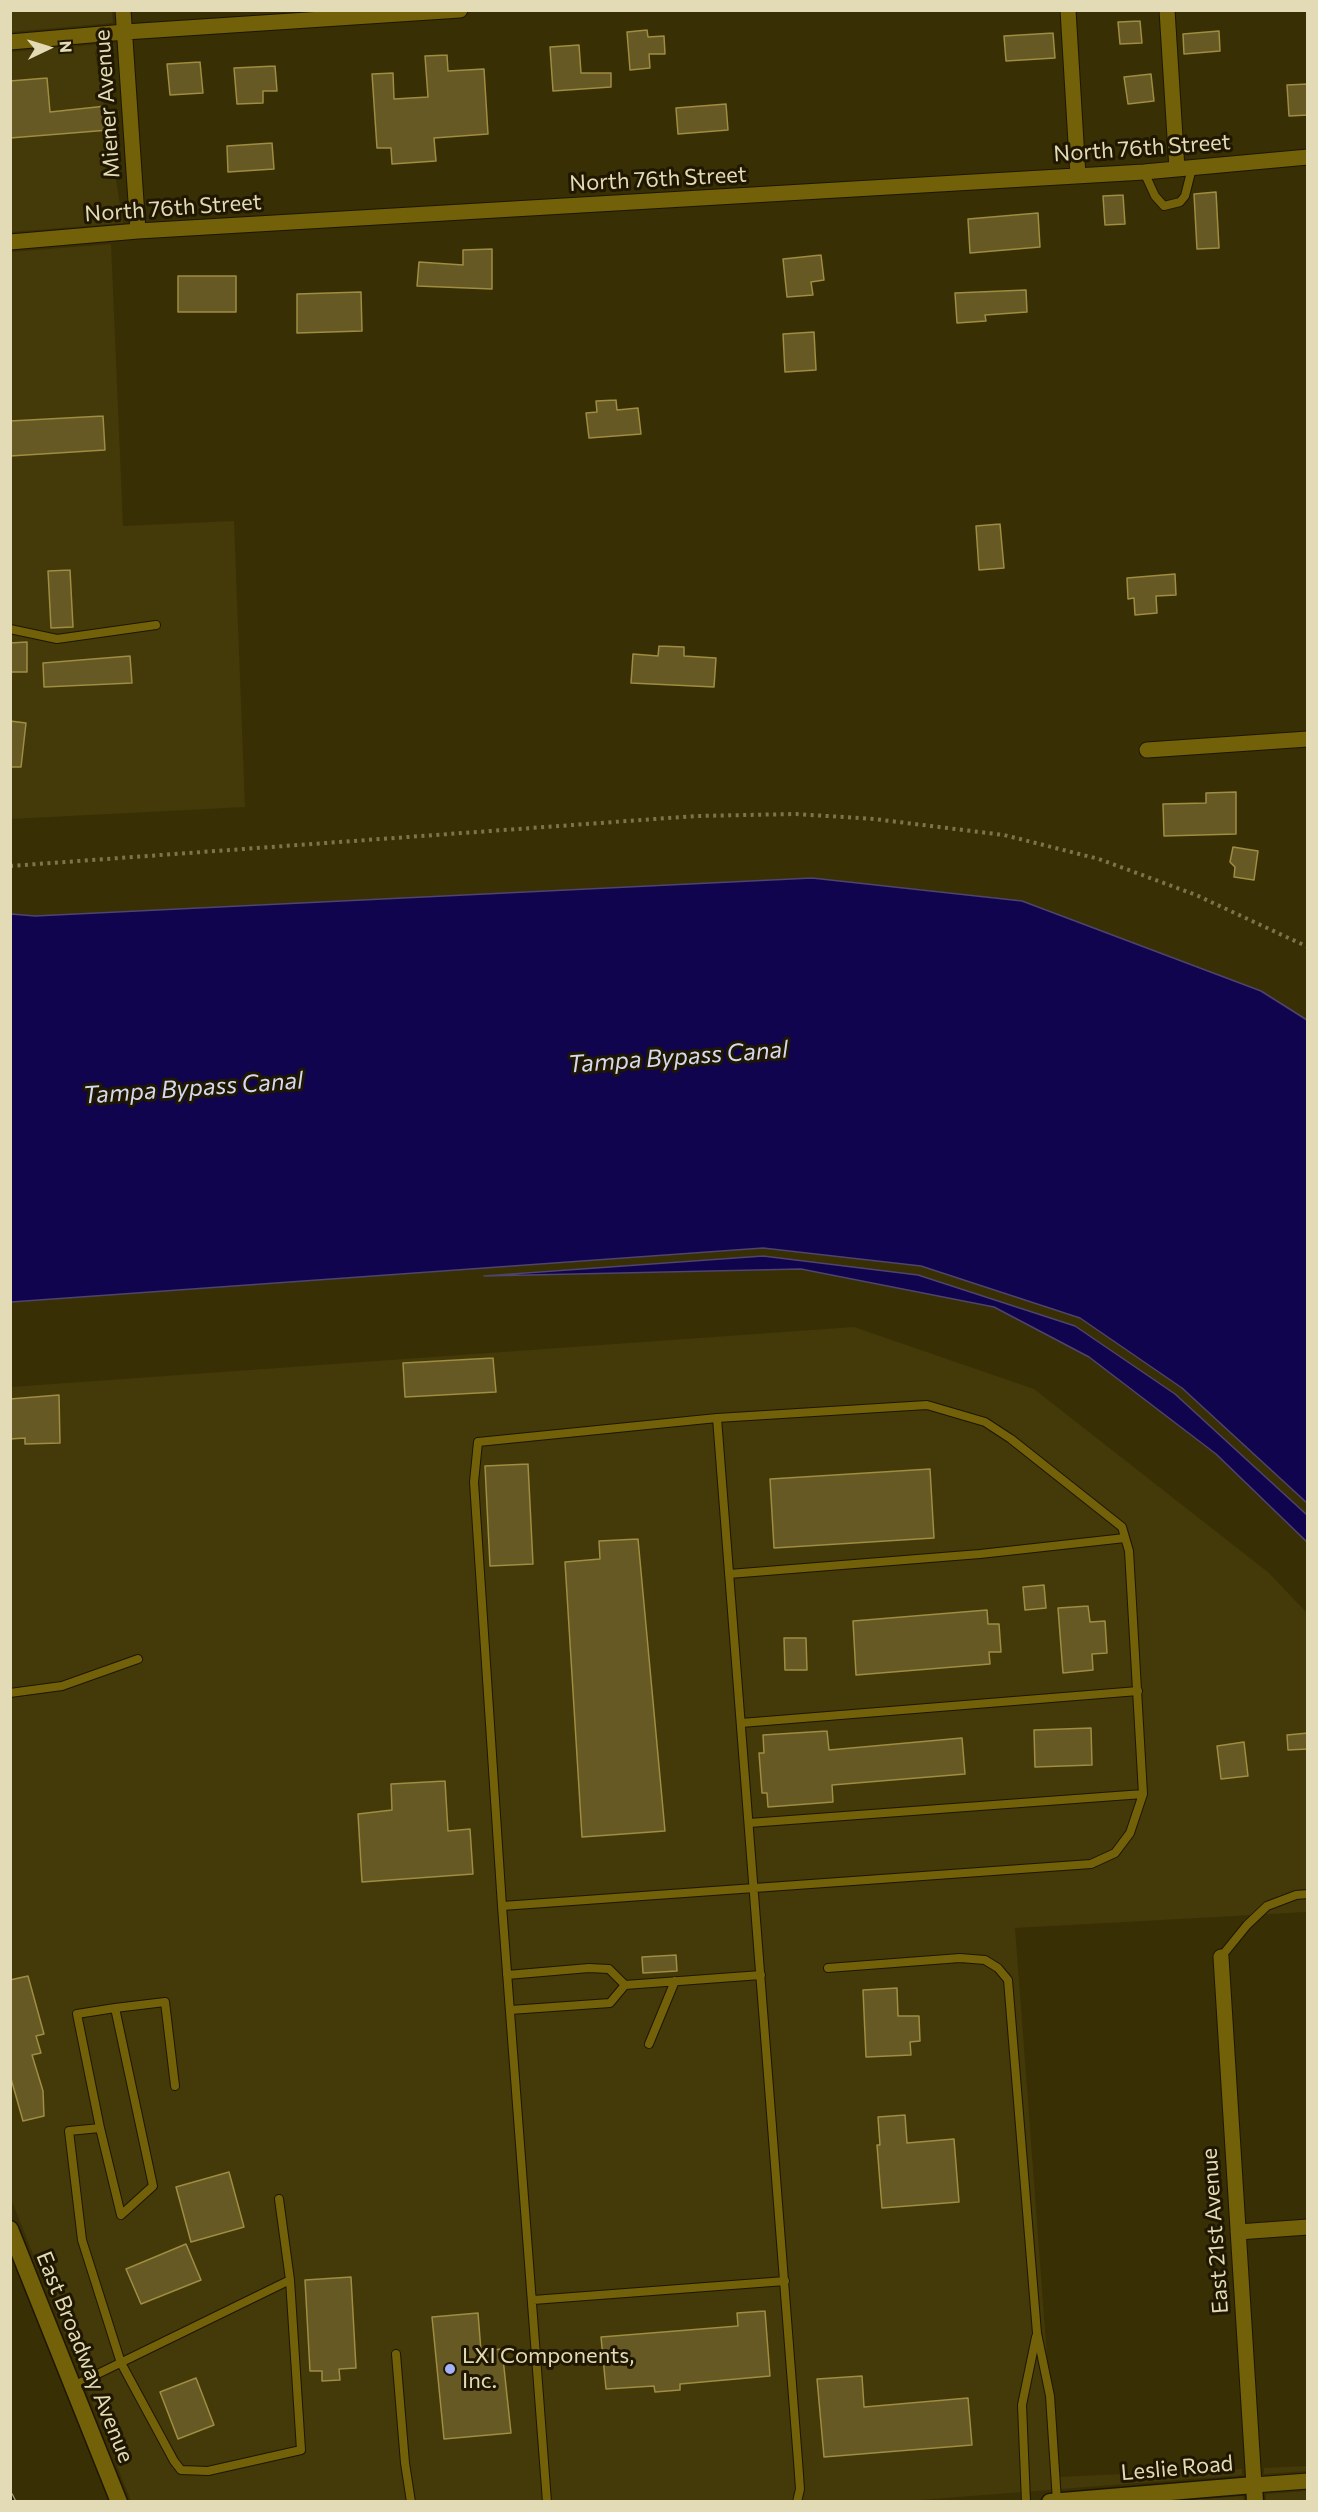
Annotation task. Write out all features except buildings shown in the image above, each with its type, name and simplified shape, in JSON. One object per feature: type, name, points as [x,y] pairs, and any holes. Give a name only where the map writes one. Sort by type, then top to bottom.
[{"type":"main road","name":"East Broadway Avenue","points":[[10,2229],[118,2502]]},
{"type":"main road","name":"Leslie Road","points":[[1050,2502],[1254,2493]]},
{"type":"street","name":"Miener Avenue","points":[[123,10],[138,231]]},
{"type":"street","points":[[10,42],[125,32],[460,10]]},
{"type":"street","points":[[1068,10],[1078,176]]},
{"type":"street","points":[[1167,10],[1184,169]]},
{"type":"street","name":"North 76th Street","points":[[10,242],[138,231],[1144,172],[1308,157]]},
{"type":"street","points":[[1147,750],[1308,739]]},
{"type":"street","name":"East 21st Avenue","points":[[1221,1957],[1254,2493]]},
{"type":"street","points":[[1238,2232],[1308,2227]]},
{"type":"street","name":"Leslie Road","points":[[1254,2493],[1308,2481]]},
{"type":"lane","points":[[1144,172],[1155,196],[1164,206],[1180,202],[1185,196],[1184,169]]},
{"type":"lane","points":[[10,629],[57,639],[156,625]]},
{"type":"lane","points":[[502,1906],[1091,1864],[1115,1853],[1130,1833],[1143,1794],[1129,1551],[1122,1527],[1011,1439],[985,1422],[927,1406],[717,1418],[478,1442],[474,1482],[502,1906],[547,2502]]},
{"type":"lane","points":[[717,1418],[785,2281],[800,2489],[797,2502]]},
{"type":"lane","points":[[729,1574],[980,1554],[1125,1538]]},
{"type":"lane","points":[[10,1693],[62,1686],[138,1659]]},
{"type":"lane","points":[[741,1723],[1138,1691]]},
{"type":"lane","points":[[749,1823],[1143,1794]]},
{"type":"lane","points":[[1221,1957],[1247,1925],[1267,1906],[1296,1895],[1308,1894]]},
{"type":"lane","points":[[828,1968],[960,1958],[985,1960],[998,1968],[1008,1980],[1037,2333],[1050,2396],[1057,2501]]},
{"type":"lane","points":[[507,1975],[589,1968],[609,1969],[625,1985]]},
{"type":"lane","points":[[510,2010],[610,2003],[625,1985],[761,1975]]},
{"type":"lane","points":[[649,2044],[675,1981]]},
{"type":"lane","points":[[115,2008],[153,2186],[121,2215],[100,2128],[77,2014],[115,2008],[165,2002],[175,2086]]},
{"type":"lane","points":[[100,2128],[69,2131],[82,2240],[121,2363],[181,2470],[208,2471],[302,2450],[290,2280],[279,2199]]},
{"type":"lane","points":[[73,2386],[290,2280]]},
{"type":"lane","points":[[532,2300],[785,2281]]},
{"type":"lane","points":[[1026,2502],[1022,2405],[1037,2333]]},
{"type":"lane","points":[[396,2354],[405,2463],[411,2502]]},
{"type":"path","points":[[10,866],[684,817],[796,814],[874,819],[1004,835],[1099,859],[1196,895],[1308,947]]},
{"type":"shaded area","points":[[11,10],[112,11],[113,23],[11,32]]},
{"type":"shaded area","points":[[114,43],[115,49],[95,52],[123,223],[11,232],[11,52]]},
{"type":"shaded area","points":[[111,244],[123,526],[234,521],[245,807],[11,819],[11,252]]},
{"type":"shaded area","points":[[854,1327],[1034,1389],[1269,1573],[1307,1613],[1307,1912],[1015,1928],[1056,2477],[1242,2469],[1242,2475],[894,2502],[131,2501],[11,2199],[11,1387]]},
{"type":"shaded area","points":[[1307,2466],[1307,2471],[1264,2474],[1264,2468]]},
{"type":"shaded area","points":[[1307,2491],[1307,2501],[1266,2501],[1266,2494]]},
{"type":"shaded area","points":[[1243,2496],[1244,2501],[1171,2501]]},
{"type":"water","name":"Tampa Bypass Canal","points":[[812,878],[1022,901],[1261,991],[1307,1020],[1307,1503],[1182,1388],[1080,1318],[921,1266],[763,1248],[11,1302],[11,914],[35,916]]},
{"type":"water","points":[[763,1256],[918,1275],[1075,1326],[1175,1394],[1307,1515],[1307,1542],[1216,1454],[1089,1357],[994,1307],[801,1269],[484,1276]]},
{"type":"railway","points":[[10,2496],[13,2502]]},
{"type":"place","name":"LXI Components, Inc.","points":[[450,2369]]}]
